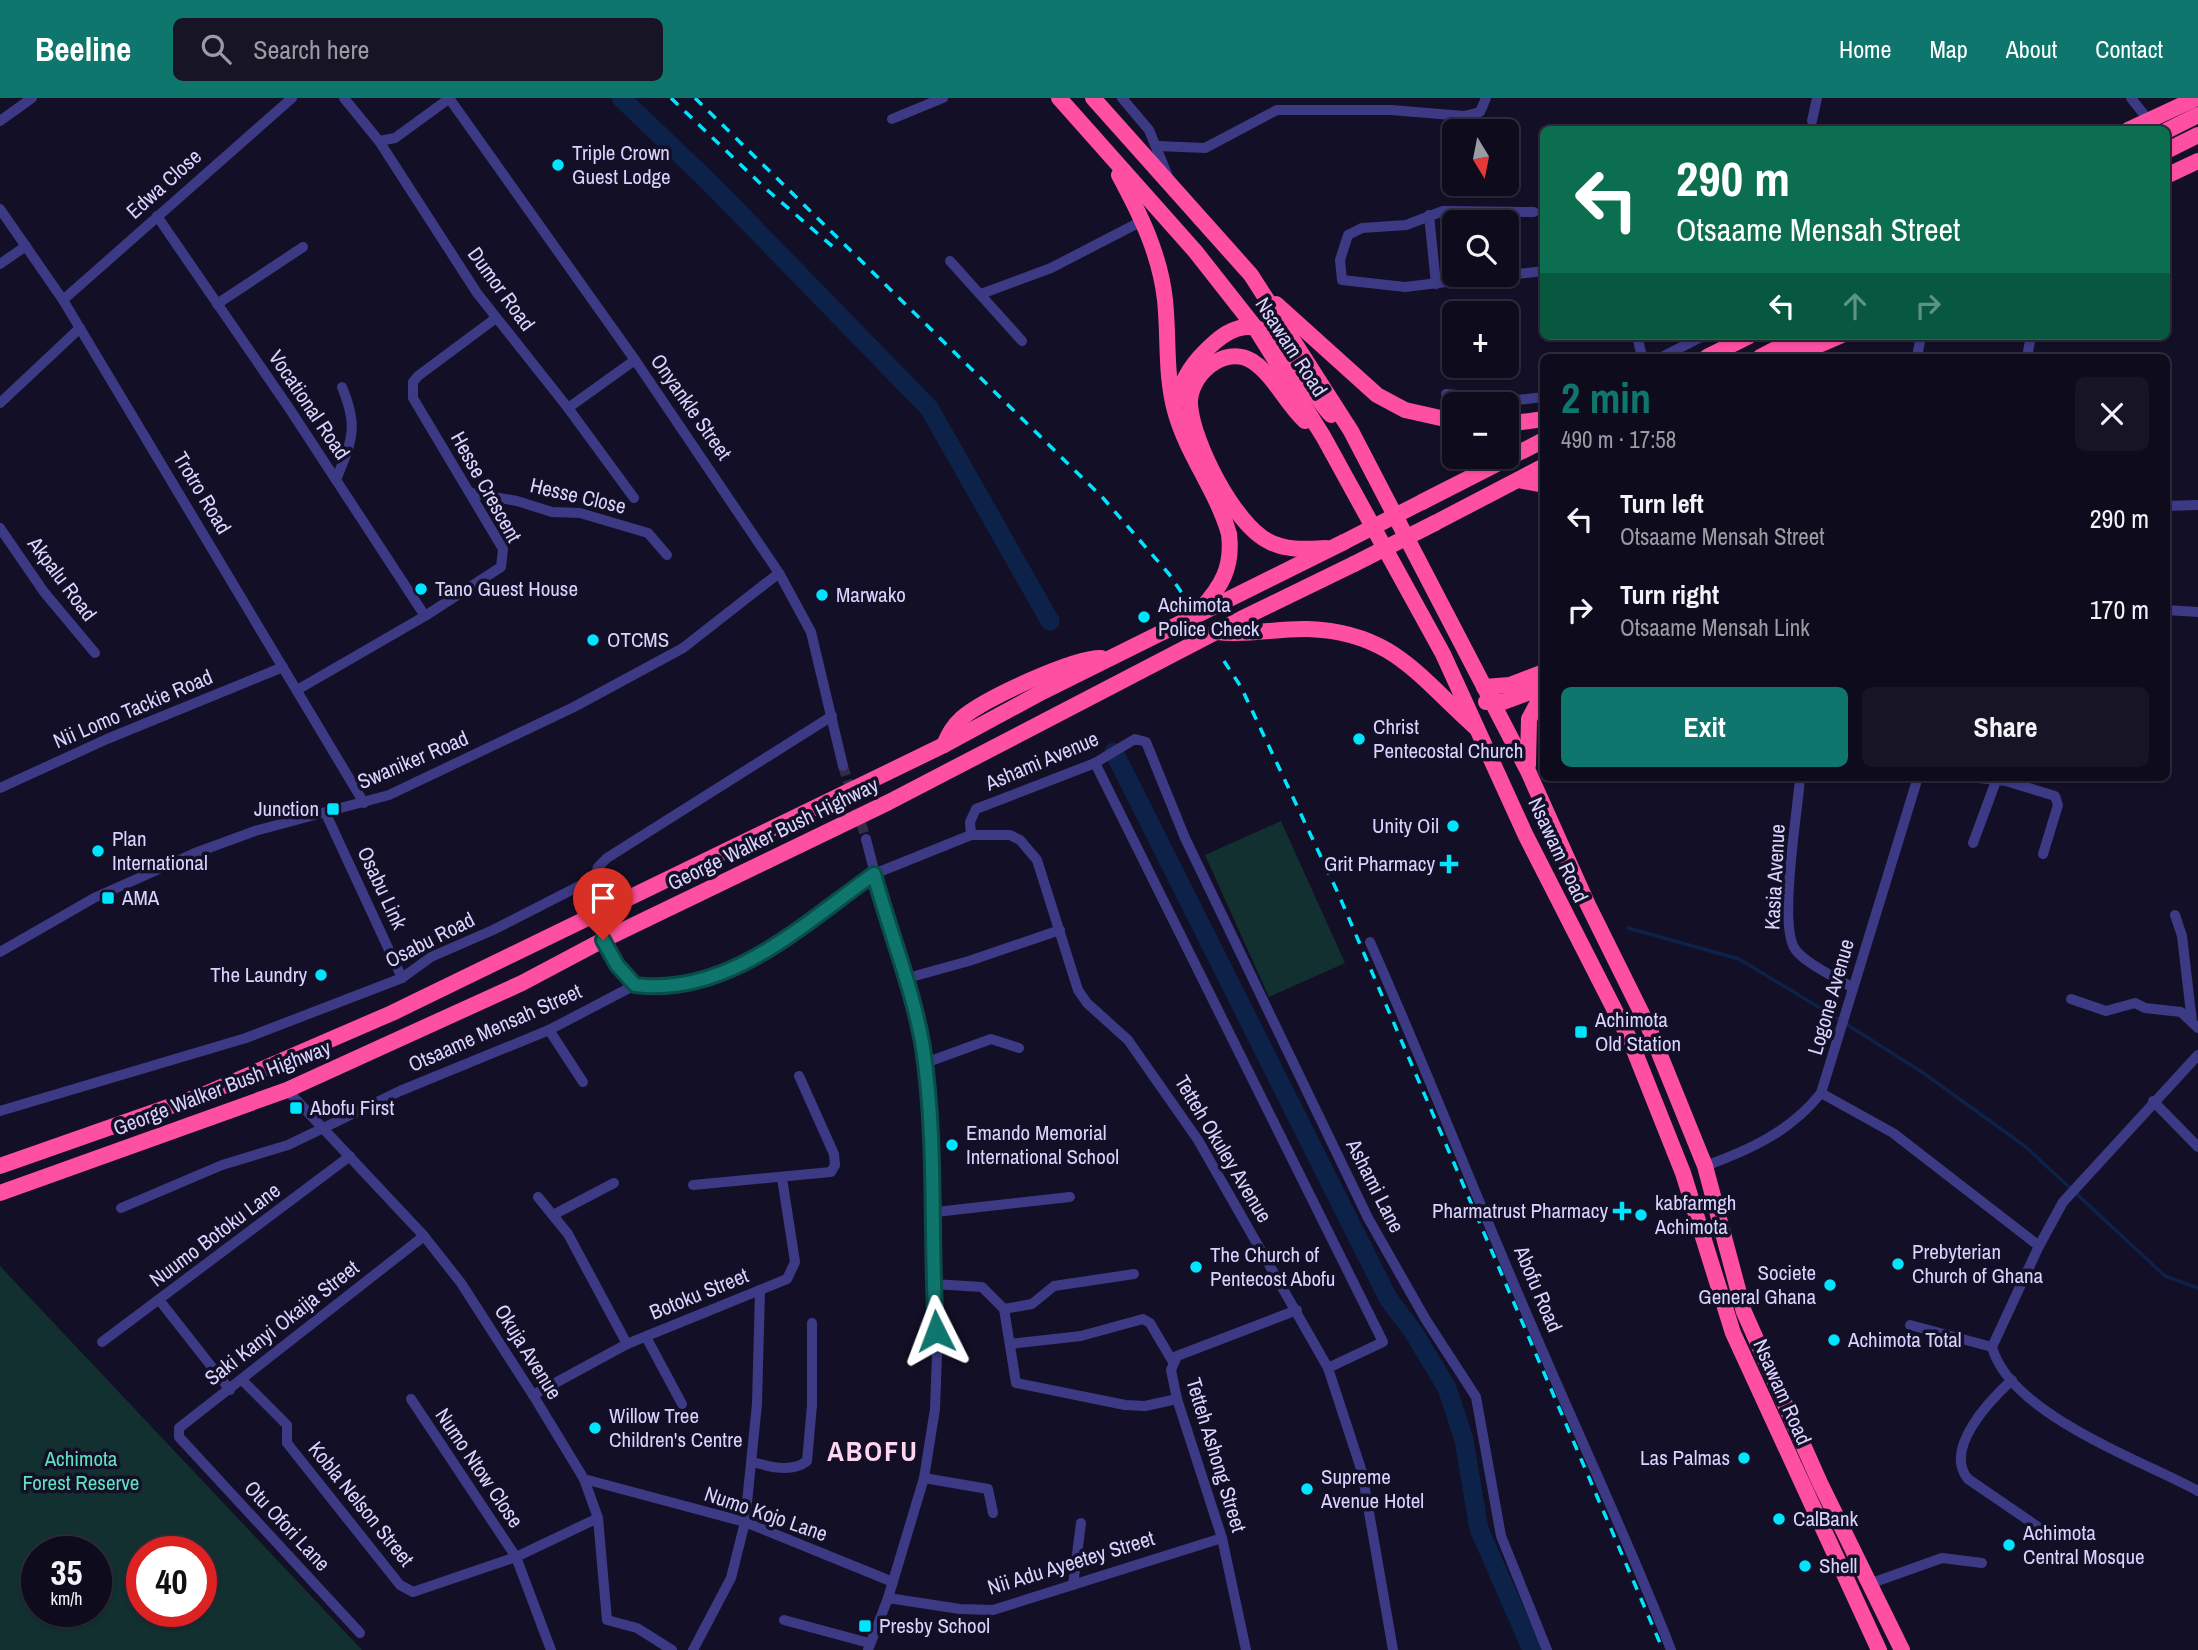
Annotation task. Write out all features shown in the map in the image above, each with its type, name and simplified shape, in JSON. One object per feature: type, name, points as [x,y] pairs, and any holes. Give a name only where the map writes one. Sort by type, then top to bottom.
[{"type":"highway","name":"Nsawam Road","points":[[1059,98],[1195,251],[1254,326],[1324,436],[1461,690],[1526,835],[1630,1040],[1683,1173],[1732,1333],[1880,1650]]},
{"type":"highway","name":"Nsawam Road","points":[[1093,98],[1238,260],[1266,297],[1351,431],[1528,771],[1588,905],[1649,1028],[1705,1166],[1744,1312],[1809,1460],[1902,1650]]},
{"type":"highway","points":[[2138,126],[2197,98]]},
{"type":"highway","points":[[2170,129],[2198,114]]},
{"type":"highway","points":[[2170,149],[2198,135]]},
{"type":"highway","points":[[1106,152],[1154,248],[1163,286],[1167,375],[1174,407],[1186,443],[1225,519],[1231,552],[1228,572],[1216,592],[1193,617]]},
{"type":"highway","points":[[2170,174],[2198,161]]},
{"type":"highway","points":[[1266,297],[1377,395],[1405,410],[1442,418]]},
{"type":"highway","points":[[1174,407],[1183,377],[1205,351],[1232,330],[1254,326],[1272,334],[1324,408],[1351,431]]},
{"type":"highway","points":[[1713,354],[1741,340]]},
{"type":"highway","points":[[1766,354],[1793,340]]},
{"type":"highway","points":[[1766,354],[1819,345],[1831,340]]},
{"type":"highway","points":[[1324,436],[1299,415],[1264,373],[1240,357],[1229,356],[1212,363],[1201,374],[1192,390],[1190,404],[1194,422],[1213,471],[1236,509],[1253,529],[1267,541],[1284,548],[1338,545]]},
{"type":"highway","points":[[1519,422],[1540,420]]},
{"type":"highway","points":[[1193,617],[1540,442]]},
{"type":"highway","name":"George Walker Bush Highway","points":[[0,1194],[287,1090],[523,983],[603,940],[889,802],[1540,468]]},
{"type":"highway","points":[[1518,480],[1540,484]]},
{"type":"highway","name":"George Walker Bush Highway","points":[[5,1164],[205,1094],[286,1062],[944,745],[951,728],[965,715],[1005,693],[1079,661],[1110,658],[1193,617]]},
{"type":"highway","points":[[1217,632],[1239,635],[1307,629],[1352,635],[1375,643],[1397,654],[1421,674],[1481,732]]},
{"type":"highway","points":[[1484,687],[1510,685],[1540,674]]},
{"type":"highway","points":[[1461,690],[1493,704],[1540,690]]},
{"type":"highway","points":[[1528,771],[1529,719],[1540,697]]},
{"type":"highway","points":[[1683,1173],[1705,1166]]},
{"type":"street","points":[[0,121],[32,98]]},
{"type":"street","name":"Edwa Close","points":[[63,300],[292,98]]},
{"type":"street","name":"Dumor Road","points":[[344,98],[379,141],[496,318],[568,408],[634,499]]},
{"type":"street","points":[[379,141],[395,138],[449,98]]},
{"type":"street","name":"Onyankle Street","points":[[449,98],[635,360],[779,573],[811,632],[843,766]]},
{"type":"street","points":[[892,119],[943,98]]},
{"type":"street","points":[[1122,98],[1149,130],[1158,146],[1174,191]]},
{"type":"street","points":[[1158,146],[1205,148],[1277,110],[1474,115],[1480,111],[1486,98]]},
{"type":"street","points":[[1812,121],[1817,98]]},
{"type":"street","points":[[2131,98],[2149,121]]},
{"type":"street","name":"Trotro Road","points":[[0,209],[63,300],[364,803]]},
{"type":"street","points":[[1442,211],[1406,225],[1363,228],[1348,235],[1340,260],[1340,277],[1343,281],[1405,287],[1442,283]]},
{"type":"street","points":[[1519,212],[1534,212]]},
{"type":"street","points":[[1429,215],[1436,284]]},
{"type":"street","name":"Vocational Road","points":[[157,216],[425,616]]},
{"type":"street","points":[[981,294],[1051,268],[1142,221]]},
{"type":"street","points":[[0,264],[26,246]]},
{"type":"street","points":[[217,304],[303,247]]},
{"type":"street","points":[[950,261],[1022,341]]},
{"type":"street","points":[[1519,274],[1540,271]]},
{"type":"street","name":"Hesse Crescent","points":[[297,690],[425,616],[502,564],[503,549],[413,398],[412,389],[418,376],[496,318]]},
{"type":"street","points":[[0,403],[80,328]]},
{"type":"street","points":[[1668,354],[1695,340]]},
{"type":"street","points":[[568,408],[635,360]]},
{"type":"street","points":[[335,480],[354,428],[352,411],[342,387]]},
{"type":"street","points":[[1519,400],[1540,397]]},
{"type":"street","name":"Hesse Close","points":[[471,492],[517,501],[552,512],[580,513],[648,533],[667,555]]},
{"type":"street","points":[[2170,506],[2198,505]]},
{"type":"street","name":"Akpalu Road","points":[[0,528],[44,592],[95,653]]},
{"type":"street","name":"Swaniker Road","points":[[0,952],[94,898],[195,853],[255,831],[326,814],[389,794],[509,738],[683,648],[779,573]]},
{"type":"street","points":[[2170,610],[2198,612]]},
{"type":"street","name":"Nii Lomo Tackie Road","points":[[0,788],[107,739],[283,667]]},
{"type":"street","name":"Osabu Road","points":[[0,1111],[246,1038],[402,978],[431,957],[494,930],[596,878],[598,867],[607,858],[832,716]]},
{"type":"street","name":"Ashami Avenue","points":[[971,835],[970,822],[976,809],[1095,763],[1135,739],[1146,742]]},
{"type":"street","name":"Ashami Lane","points":[[1146,742],[1185,838],[1368,1218],[1426,1320],[1476,1397],[1501,1536],[1547,1650]]},
{"type":"street","points":[[1095,763],[1383,1342],[1328,1368]]},
{"type":"street","name":"Kasia Avenue","points":[[1800,781],[1790,882],[1791,939],[1800,955],[1853,988]]},
{"type":"street","name":"Logone Avenue","points":[[1705,1166],[1754,1146],[1784,1130],[1805,1114],[1821,1093],[1917,781]]},
{"type":"street","points":[[1973,843],[1996,781],[2050,794],[2057,800],[2043,854]]},
{"type":"street","name":"Osabu Link","points":[[326,814],[402,978]]},
{"type":"street","name":"Tetteh Okuley Avenue","points":[[874,874],[971,835],[1010,835],[1028,848],[1043,874],[1078,990],[1128,1040],[1198,1140],[1328,1368],[1362,1472],[1393,1650]]},
{"type":"street","points":[[783,1620],[869,1647],[888,1598],[924,1478],[935,1409],[937,1354],[933,1284],[936,1212],[925,1063],[866,839]]},
{"type":"street","name":"Otsaame Mensah Street","points":[[121,1208],[222,1165],[288,1145],[400,1091],[549,1030],[635,985],[653,987],[686,983],[731,970],[753,959],[874,874]]},
{"type":"street","points":[[596,878],[612,906]]},
{"type":"street","points":[[2175,915],[2182,936],[2195,1025]]},
{"type":"street","points":[[904,979],[969,961],[1060,930]]},
{"type":"street","points":[[603,940],[617,965],[635,985]]},
{"type":"street","name":"Abofu Road","points":[[1370,942],[1425,1065],[1531,1324],[1636,1562],[1671,1650]]},
{"type":"street","points":[[2071,999],[2106,1011],[2127,1003],[2180,1012],[2195,1025]]},
{"type":"street","points":[[549,1030],[583,1082]]},
{"type":"street","points":[[925,1063],[991,1039],[1019,1048]]},
{"type":"street","points":[[1993,1347],[2039,1246],[2063,1202],[2091,1168],[2198,1055]]},
{"type":"street","points":[[693,1185],[826,1173],[835,1165],[834,1154],[799,1076]]},
{"type":"street","name":"Okuja Avenue","points":[[287,1090],[424,1236],[461,1283],[584,1479],[598,1518],[607,1620],[637,1628],[673,1650]]},
{"type":"street","points":[[1821,1093],[1893,1133],[2039,1246]]},
{"type":"street","points":[[2153,1101],[2198,1147]]},
{"type":"street","name":"Nuumo Botoku Lane","points":[[102,1342],[350,1156]]},
{"type":"street","name":"Botoku Street","points":[[533,1395],[627,1344],[787,1279],[793,1272],[794,1262],[782,1178]]},
{"type":"street","points":[[553,1215],[614,1183]]},
{"type":"street","points":[[538,1197],[568,1234],[627,1344]]},
{"type":"street","points":[[936,1212],[1070,1197]]},
{"type":"street","name":"Saki Kanyi Okaija Street","points":[[185,1444],[178,1437],[179,1428],[184,1422],[230,1390],[424,1236]]},
{"type":"street","points":[[1004,1309],[1032,1304],[1054,1286],[1134,1274]]},
{"type":"street","points":[[933,1284],[982,1287],[1004,1309],[1016,1383],[1125,1405],[1145,1406],[1177,1399]]},
{"type":"street","points":[[693,1650],[731,1578],[745,1522],[753,1462],[760,1290]]},
{"type":"street","points":[[160,1301],[230,1390]]},
{"type":"street","name":"Tetteh Ashong Street","points":[[1246,1650],[1222,1538],[1177,1399],[1173,1362],[1177,1356],[1297,1310]]},
{"type":"street","points":[[1010,1344],[1081,1336],[1143,1319],[1150,1323],[1173,1362]]},
{"type":"street","points":[[753,1462],[772,1468],[802,1465],[807,1461],[812,1405],[812,1324]]},
{"type":"street","points":[[1910,1325],[1993,1347],[2012,1380],[2058,1420],[2198,1491]]},
{"type":"street","points":[[646,1337],[682,1404]]},
{"type":"street","name":"Kobla Nelson Street","points":[[242,1380],[287,1425],[287,1443],[406,1589],[420,1592],[435,1583],[516,1557],[598,1518]]},
{"type":"street","points":[[2012,1380],[1986,1408],[1966,1437],[1960,1459],[1968,1479],[2044,1531]]},
{"type":"street","name":"Numo Ntow Close","points":[[411,1399],[516,1557],[551,1650]]},
{"type":"street","name":"Otu Ofori Lane","points":[[185,1444],[360,1633]]},
{"type":"street","points":[[924,1478],[988,1489],[993,1513]]},
{"type":"street","name":"Numo Kojo Lane","points":[[584,1479],[745,1522],[893,1582]]},
{"type":"street","points":[[1073,1585],[1081,1523]]},
{"type":"street","name":"Nii Adu Ayeetey Street","points":[[888,1598],[960,1609],[993,1610],[1222,1538]]},
{"type":"street","points":[[1869,1584],[1942,1558],[1982,1563]]},
{"type":"green space","points":[[1281,821],[1345,963],[1269,997],[1205,855]]},
{"type":"green space","name":"Achimota Forest Reserve","points":[[0,1266],[362,1650],[0,1650]]},
{"type":"waterway","points":[[621,98],[711,184],[929,408],[1050,621]]},
{"type":"waterway","points":[[1114,752],[1388,1298],[1414,1333],[1447,1388],[1464,1440],[1479,1529],[1532,1650]]},
{"type":"waterway","points":[[1628,928],[1739,959],[1840,1020]]},
{"type":"waterway","points":[[1846,1024],[1922,1072],[2026,1147],[2165,1276],[2198,1288]]},
{"type":"tunnel","points":[[843,766],[866,839]]},
{"type":"railway","points":[[671,98],[766,189],[839,252]]},
{"type":"railway","points":[[695,98],[1103,498],[1169,574],[1186,599]]},
{"type":"railway","points":[[1224,661],[1241,687],[1338,893],[1663,1650]]},
{"type":"place","name":"Triple Crown Guest Lodge","points":[[558,165]]},
{"type":"place","name":"Tano Guest House","points":[[421,589]]},
{"type":"place","name":"Marwako","points":[[822,595]]},
{"type":"place","name":"Achimota Police Check","points":[[1144,617]]},
{"type":"place","name":"OTCMS","points":[[593,640]]},
{"type":"place","name":"Christ Pentecostal Church","points":[[1359,739]]},
{"type":"place","name":"Junction","points":[[333,809]]},
{"type":"place","name":"Unity Oil","points":[[1453,826]]},
{"type":"place","name":"Plan International","points":[[98,851]]},
{"type":"place","name":"Grit Pharmacy","points":[[1449,864]]},
{"type":"place","name":"AMA","points":[[108,898]]},
{"type":"place","name":"The Laundry","points":[[321,975]]},
{"type":"place","name":"Achimota Old Station","points":[[1581,1032]]},
{"type":"place","name":"Abofu First","points":[[296,1108]]},
{"type":"place","name":"Emando Memorial International School","points":[[952,1145]]},
{"type":"place","name":"Pharmatrust Pharmacy","points":[[1622,1211]]},
{"type":"place","name":"kabfarmgh Achimota","points":[[1641,1215]]},
{"type":"place","name":"Prebyterian Church of Ghana","points":[[1898,1264]]},
{"type":"place","name":"The Church of Pentecost Abofu","points":[[1196,1267]]},
{"type":"place","name":"Societe General Ghana","points":[[1830,1285]]},
{"type":"place","name":"Achimota Total","points":[[1834,1340]]},
{"type":"place","name":"Willow Tree Children's Centre","points":[[595,1428]]},
{"type":"place","name":"Las Palmas","points":[[1744,1458]]},
{"type":"place","name":"Supreme Avenue Hotel","points":[[1307,1489]]},
{"type":"place","name":"CalBank","points":[[1779,1519]]},
{"type":"place","name":"Achimota Central Mosque","points":[[2009,1545]]},
{"type":"place","name":"Shell","points":[[1805,1566]]},
{"type":"place","name":"Presby School","points":[[865,1626]]},
{"type":"district","name":"ABOFU","points":[[873,1451]]},
{"type":"route","points":[[603,940],[617,965],[635,985],[653,987],[708,978],[753,959],[874,874],[916,1018],[925,1063],[936,1212],[933,1284],[936,1331]]}]
